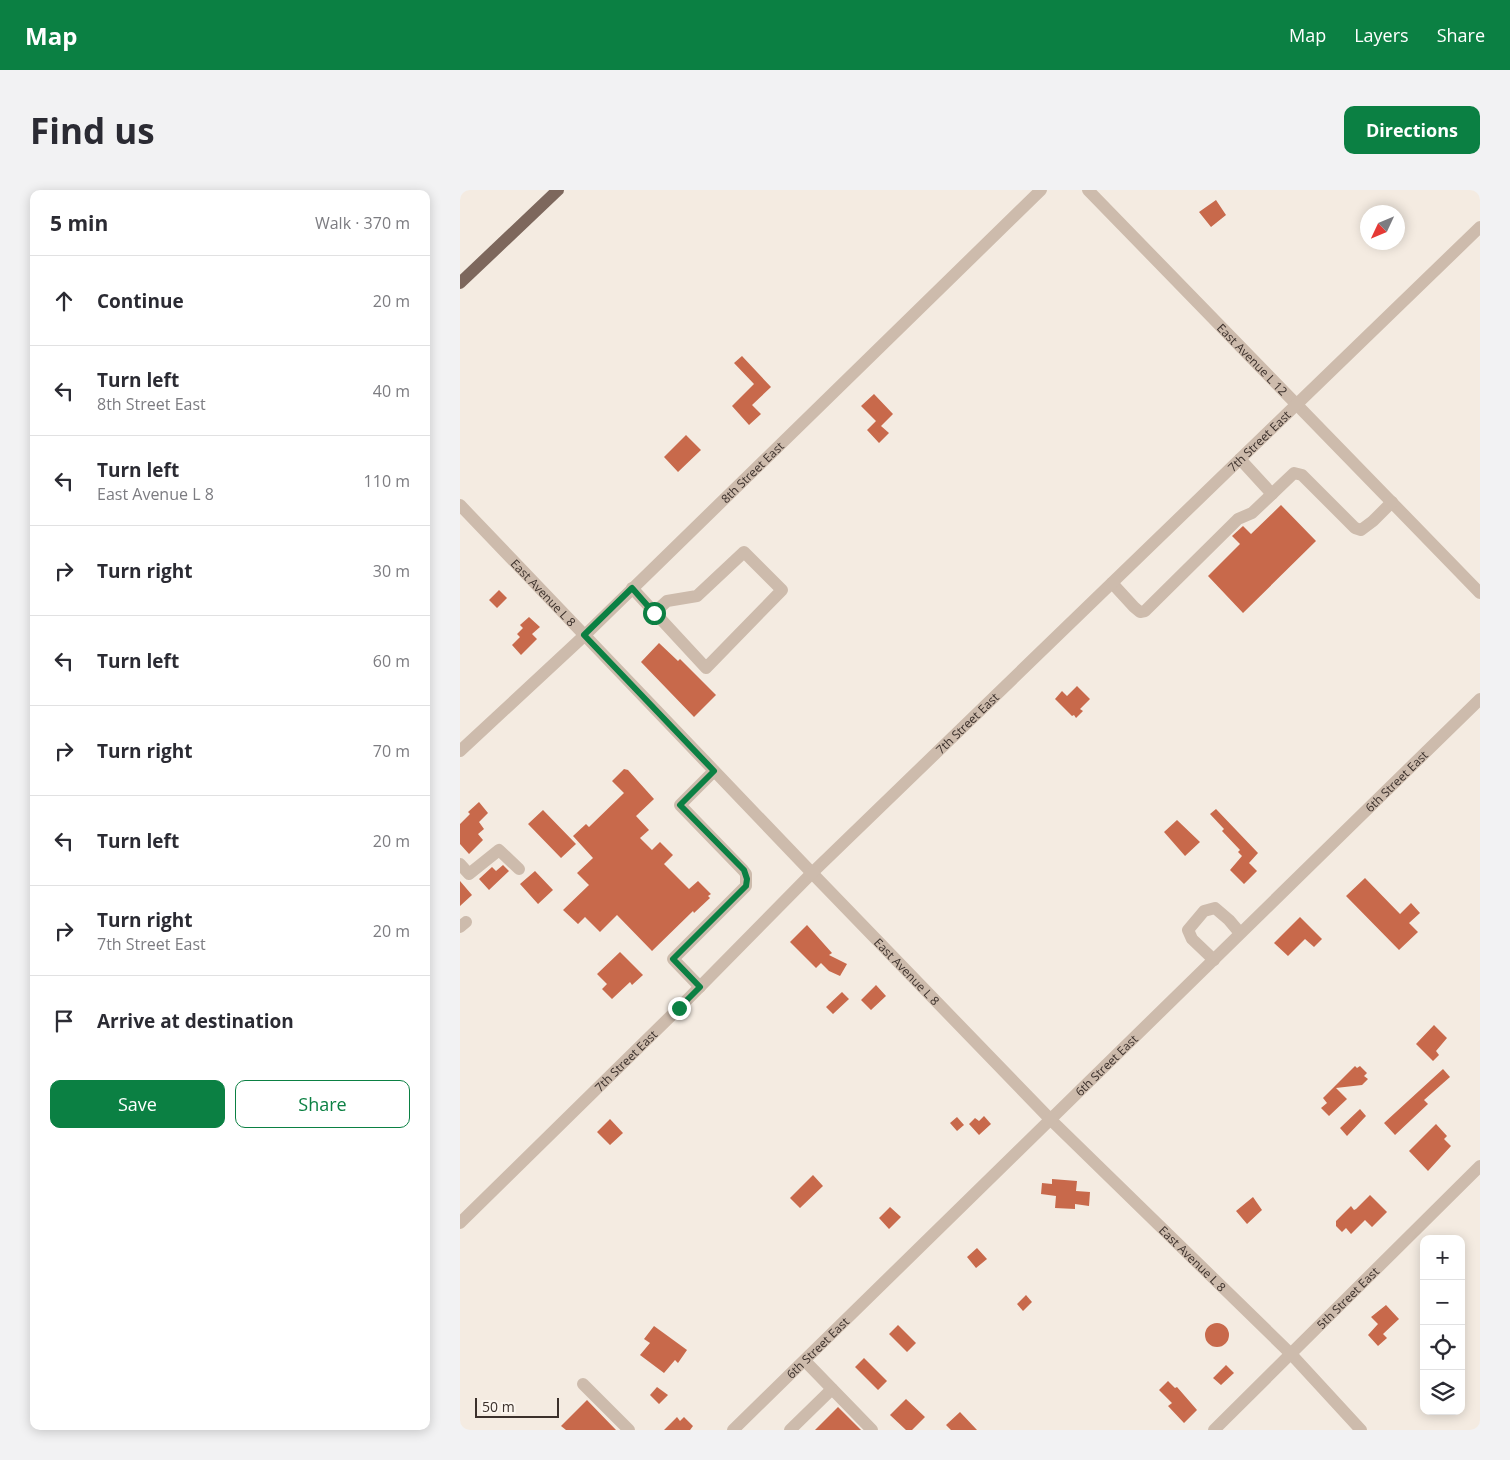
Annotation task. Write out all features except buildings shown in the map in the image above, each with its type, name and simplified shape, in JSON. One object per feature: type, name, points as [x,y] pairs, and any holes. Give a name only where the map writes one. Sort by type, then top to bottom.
[{"type":"main road","points":[[460,284],[558,190]]},
{"type":"street","name":"8th Street East","points":[[460,751],[584,635],[1041,190]]},
{"type":"street","name":"East Avenue L 12","points":[[1088,190],[1480,593]]},
{"type":"street","name":"7th Street East","points":[[460,1223],[700,987],[812,873],[1480,227]]},
{"type":"street","points":[[1240,459],[1272,494]]},
{"type":"street","points":[[1112,583],[1134,607],[1140,612],[1145,611],[1238,519],[1252,514],[1289,476],[1299,473],[1355,528],[1361,530],[1392,502]]},
{"type":"street","name":"East Avenue L 8","points":[[460,505],[1051,1120],[1291,1354],[1361,1430]]},
{"type":"street","points":[[632,588],[654,613],[706,668],[782,590],[744,552],[697,596],[667,601],[654,613]]},
{"type":"street","name":"6th Street East","points":[[733,1430],[1480,700]]},
{"type":"street","points":[[700,987],[673,959],[746,886],[747,879],[744,870],[680,805],[714,771]]},
{"type":"street","points":[[460,864],[469,874],[499,850],[519,869]]},
{"type":"street","points":[[1214,960],[1192,939],[1188,930],[1204,911],[1214,908],[1229,920],[1240,933]]},
{"type":"street","name":"5th Street East","points":[[1214,1430],[1480,1166]]},
{"type":"street","points":[[805,1361],[872,1430]]},
{"type":"street","points":[[583,1384],[629,1430]]},
{"type":"street","points":[[790,1430],[832,1389]]},
{"type":"route","points":[[654,613],[632,588],[584,635],[714,771],[680,805],[744,870],[747,879],[746,886],[673,959],[700,987],[679,1008]]}]
